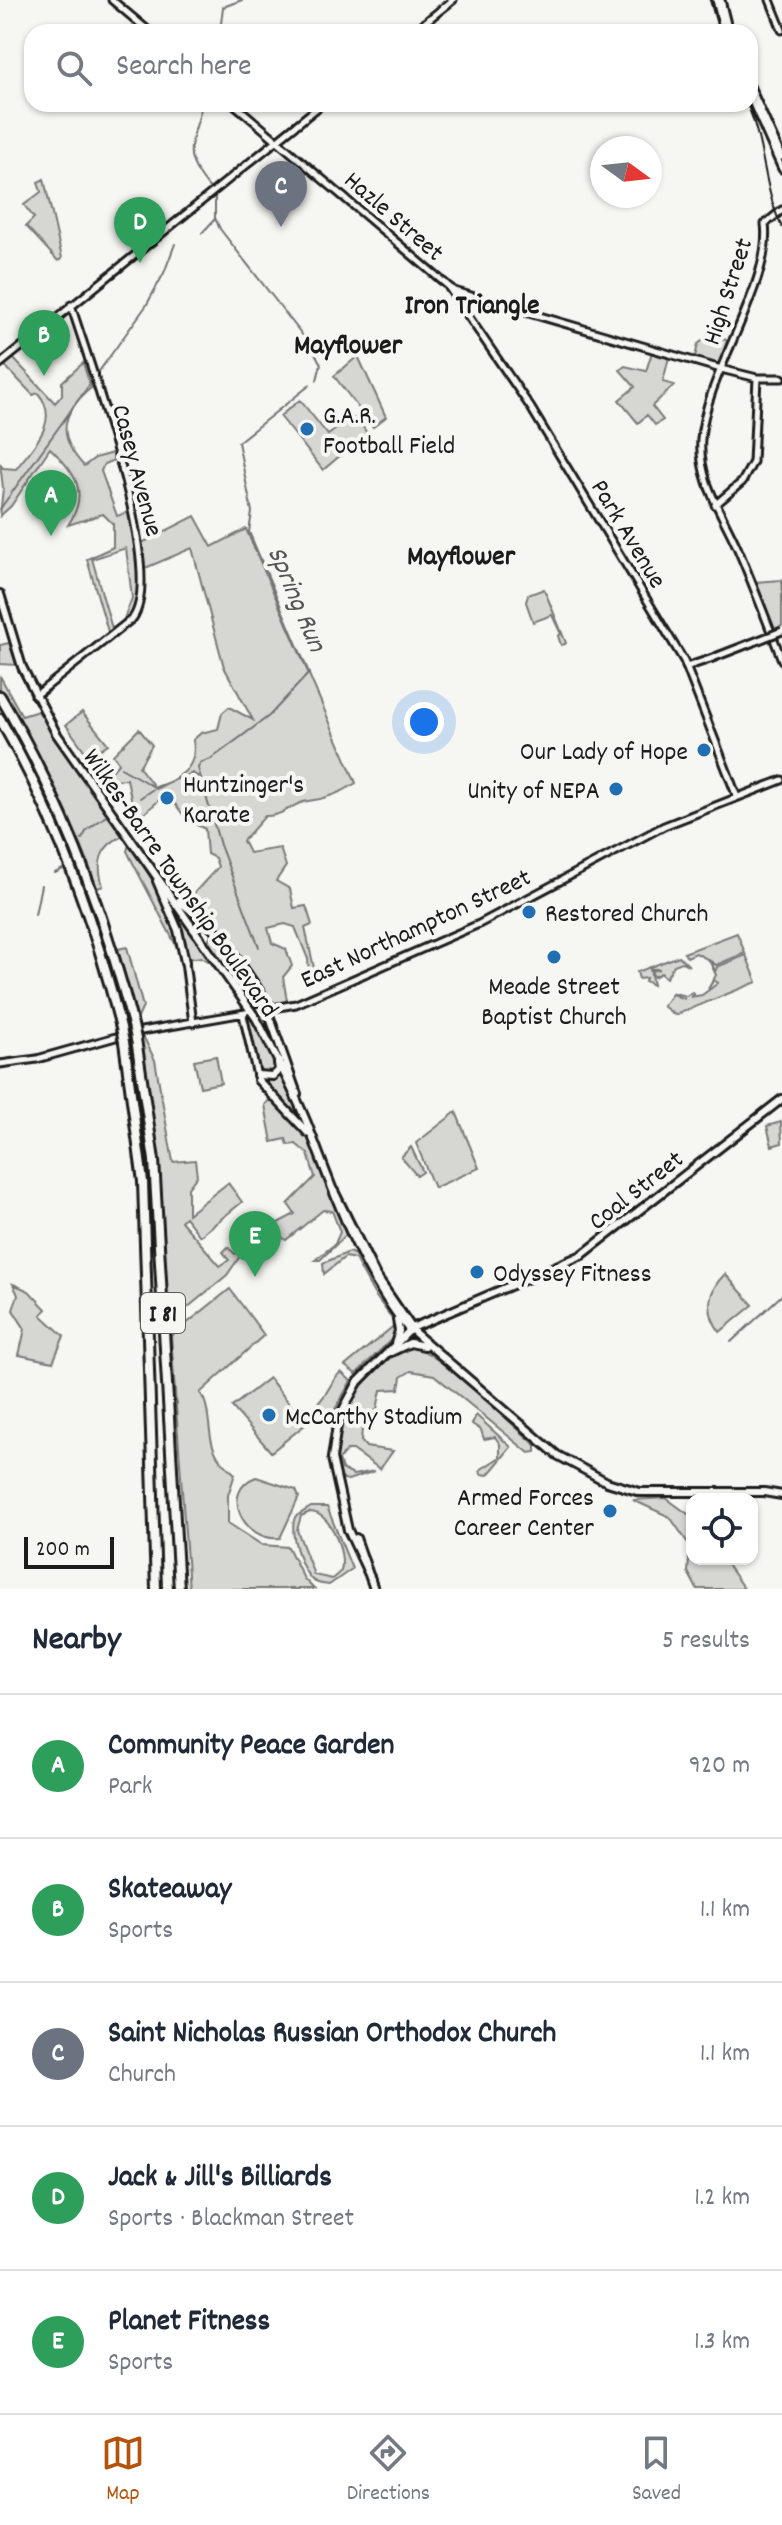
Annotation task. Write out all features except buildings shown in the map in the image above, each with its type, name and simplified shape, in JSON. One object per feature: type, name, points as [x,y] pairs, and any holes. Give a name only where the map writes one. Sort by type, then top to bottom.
[{"type":"highway","name":"I 81","points":[[0,696],[40,766],[72,834],[107,928],[136,1039],[154,1160],[179,1589]]},
{"type":"highway","name":"I 81","points":[[0,719],[44,803],[77,878],[97,938],[124,1042],[138,1123],[144,1195],[156,1589]]},
{"type":"main road","points":[[112,0],[140,24]]},
{"type":"main road","points":[[423,24],[453,0]]},
{"type":"main road","points":[[718,0],[724,24]]},
{"type":"main road","points":[[770,0],[782,30]]},
{"type":"main road","points":[[758,104],[782,157]]},
{"type":"main road","name":"Hazle Street","points":[[243,112],[459,294],[721,369],[757,378],[782,378]]},
{"type":"main road","points":[[0,364],[312,112]]},
{"type":"main road","points":[[757,112],[782,169]]},
{"type":"main road","name":"High Street","points":[[782,210],[765,224],[759,266],[721,369],[701,439],[705,475],[715,505],[737,546],[782,660]]},
{"type":"main road","name":"Park Avenue","points":[[449,288],[538,418],[685,665],[737,797]]},
{"type":"main road","points":[[459,294],[460,304]]},
{"type":"main road","name":"Casey Avenue","points":[[35,696],[130,621],[140,605],[139,533],[71,305]]},
{"type":"main road","points":[[715,505],[742,482],[753,462],[757,378]]},
{"type":"main road","name":"Wilkes-Barre Township Boulevard","points":[[0,594],[13,641],[35,696],[61,741],[254,1014],[305,1119],[362,1263],[394,1313],[436,1354],[557,1455],[585,1472],[640,1492],[782,1495]]},
{"type":"main road","points":[[685,665],[710,659],[782,631]]},
{"type":"main road","name":"East Northampton Street","points":[[0,1064],[37,1059],[130,1033],[296,1004],[346,985],[491,918],[664,826],[782,780]]},
{"type":"main road","points":[[152,870],[178,930],[193,1023]]},
{"type":"main road","points":[[170,894],[223,939],[246,969],[268,1009],[305,1119]]},
{"type":"main road","points":[[208,947],[206,938],[211,933],[223,939]]},
{"type":"main road","points":[[243,1015],[258,1078],[293,1114],[316,1148]]},
{"type":"main road","points":[[258,1078],[273,1076],[279,1070],[278,1060]]},
{"type":"main road","name":"Coal Street","points":[[411,1329],[580,1257],[782,1099]]},
{"type":"main road","name":"Wilkes-Barre Township Boulevard","points":[[334,1191],[369,1264],[411,1329],[424,1346],[436,1354]]},
{"type":"main road","points":[[394,1313],[399,1330],[395,1345]]},
{"type":"main road","points":[[374,1589],[345,1517],[334,1474],[335,1429],[349,1394],[411,1329]]},
{"type":"main road","points":[[384,1355],[410,1343],[424,1346]]},
{"type":"shaded area","points":[[44,179],[62,258],[58,261],[26,226],[34,218],[24,205],[41,192],[38,182]]},
{"type":"shaded area","points":[[714,332],[727,341],[719,364],[695,357],[698,344]]},
{"type":"shaded area","points":[[652,352],[669,357],[663,382],[674,385],[652,406],[663,420],[655,425],[647,415],[638,423],[619,400],[635,387],[620,370],[625,366],[646,371]]},
{"type":"shaded area","points":[[358,356],[386,417],[373,427],[334,376]]},
{"type":"shaded area","points":[[13,358],[55,403],[62,395],[62,382],[83,363],[91,388],[68,416],[66,435],[69,445],[84,466],[95,458],[112,453],[114,460],[104,464],[101,471],[117,516],[129,512],[136,546],[195,516],[212,547],[246,529],[356,783],[333,795],[302,802],[265,816],[243,841],[249,853],[280,848],[286,866],[276,881],[290,889],[294,908],[306,906],[312,925],[305,928],[315,972],[309,975],[308,959],[295,927],[285,924],[268,928],[272,943],[286,949],[292,966],[283,977],[287,1001],[279,1005],[268,998],[232,945],[185,903],[218,867],[215,858],[207,854],[205,829],[187,820],[167,793],[136,821],[127,779],[114,780],[110,773],[119,763],[113,755],[139,729],[152,745],[139,767],[156,789],[185,771],[193,758],[193,740],[201,733],[218,729],[222,713],[229,707],[253,720],[224,667],[192,548],[143,569],[137,608],[122,624],[132,598],[126,548],[92,559],[113,632],[109,635],[87,559],[113,547],[113,524],[103,514],[68,525],[78,502],[77,483],[50,448],[11,506],[0,516],[3,488],[0,463],[3,468],[16,469],[37,442],[47,413],[38,393],[33,395],[5,365]]},
{"type":"shaded area","name":"G.A.R. Football Field","points":[[300,400],[328,435],[351,418],[357,419],[367,433],[323,470],[280,416]]},
{"type":"shaded area","points":[[782,580],[782,626],[774,630],[755,582]]},
{"type":"shaded area","points":[[544,589],[565,644],[561,645],[558,636],[561,634],[552,615],[533,622],[526,602],[528,595]]},
{"type":"shaded area","points":[[9,643],[17,665],[0,664],[0,645]]},
{"type":"shaded area","points":[[0,676],[22,716],[38,711],[123,836],[109,845],[101,856],[103,886],[97,888],[54,786],[0,688]]},
{"type":"shaded area","points":[[82,712],[108,744],[89,757],[66,725]]},
{"type":"shaded area","points":[[129,845],[161,896],[180,953],[127,851]]},
{"type":"shaded area","points":[[165,893],[217,966],[201,957],[187,959],[180,930]]},
{"type":"shaded area","points":[[737,933],[745,953],[716,965],[712,962],[715,972],[717,967],[746,955],[757,982],[675,1015],[663,1006],[672,994],[676,995],[674,993],[686,996],[692,992],[694,994],[690,997],[702,995],[718,983],[714,980],[708,989],[716,975],[709,960],[696,953],[687,957],[684,953]]},
{"type":"shaded area","points":[[215,935],[261,998],[261,1008],[253,1009],[208,942],[210,936]]},
{"type":"shaded area","points":[[127,947],[143,1007],[137,1020],[118,949]]},
{"type":"shaded area","points":[[679,956],[689,966],[682,962],[674,965],[666,978],[661,973],[654,977],[651,971],[660,969],[650,969],[653,985],[645,981],[646,978],[639,979],[637,972]]},
{"type":"shaded area","points":[[250,1017],[277,1066],[275,1073],[266,1076],[258,1072],[246,1020]]},
{"type":"shaded area","points":[[140,1038],[144,1038],[155,1060],[173,1162],[195,1160],[197,1176],[188,1188],[188,1214],[228,1183],[242,1202],[200,1236],[185,1217],[181,1221],[220,1266],[229,1260],[223,1252],[228,1247],[235,1254],[245,1246],[252,1221],[263,1231],[295,1214],[288,1204],[315,1177],[308,1154],[296,1144],[288,1145],[286,1139],[272,1142],[265,1105],[269,1100],[283,1106],[307,1137],[327,1179],[346,1235],[320,1260],[315,1260],[335,1244],[340,1232],[332,1211],[323,1210],[286,1240],[278,1235],[243,1252],[227,1275],[169,1323],[160,1172]]},
{"type":"shaded area","points":[[216,1056],[221,1083],[200,1087],[194,1060]]},
{"type":"shaded area","points":[[281,1072],[306,1128],[262,1081]]},
{"type":"shaded area","points":[[456,1112],[479,1168],[434,1188],[416,1143]]},
{"type":"shaded area","points":[[781,1122],[782,1143],[772,1146],[767,1126]]},
{"type":"shaded area","points":[[411,1147],[423,1172],[417,1176],[401,1157]]},
{"type":"shaded area","points":[[349,1252],[355,1255],[397,1325],[395,1336],[356,1374],[345,1366],[396,1324],[374,1294],[355,1259],[345,1257],[324,1274],[323,1263]]},
{"type":"shaded area","points":[[725,1274],[753,1305],[720,1332],[712,1317],[710,1302],[715,1287]]},
{"type":"shaded area","points":[[13,1284],[29,1291],[46,1309],[41,1315],[64,1336],[53,1362],[19,1355],[25,1329],[13,1310],[18,1295]]},
{"type":"shaded area","points":[[230,1289],[264,1335],[200,1393],[217,1455],[235,1474],[228,1495],[228,1523],[262,1545],[288,1547],[304,1579],[314,1589],[189,1589],[171,1336]]},
{"type":"shaded area","points":[[410,1345],[439,1360],[456,1374],[536,1445],[536,1452],[529,1453],[434,1375],[411,1371],[401,1377],[399,1389],[381,1390],[377,1409],[362,1429],[361,1441],[366,1447],[393,1451],[380,1469],[353,1450],[347,1450],[339,1460],[342,1469],[353,1475],[375,1471],[348,1480],[339,1478],[337,1438],[352,1400],[378,1368]]},
{"type":"shaded area","points":[[341,1372],[351,1381],[333,1413],[320,1412],[318,1403]]},
{"type":"shaded area","name":"McCarthy Stadium","points":[[269,1378],[306,1424],[271,1452],[232,1407]]},
{"type":"shaded area","points":[[476,1415],[511,1447],[488,1475],[481,1474],[480,1470],[500,1457],[500,1444],[495,1437],[484,1439],[481,1430],[472,1424]]},
{"type":"shaded area","points":[[256,1477],[296,1490],[299,1497],[280,1538],[255,1532],[240,1514],[239,1493],[245,1484]]},
{"type":"shaded area","points":[[666,1498],[686,1513],[686,1540],[670,1517],[633,1500]]},
{"type":"shaded area","points":[[311,1507],[327,1507],[352,1569],[329,1585],[311,1579],[297,1549],[293,1531],[295,1517]],"holes":[[[310,1512],[318,1514],[330,1526],[339,1544],[341,1571],[332,1579],[314,1575],[297,1530],[301,1516]]]},
{"type":"shaded area","points":[[689,1565],[727,1565],[744,1589],[697,1589],[688,1572]]},
{"type":"waterway","name":"Spring Run","points":[[221,24],[223,7],[242,0]]},
{"type":"waterway","name":"Spring Run","points":[[200,112],[191,158],[211,190]]},
{"type":"waterway","name":"Spring Run","points":[[215,195],[215,218],[220,229],[311,346],[321,364],[317,380]]},
{"type":"waterway","points":[[202,233],[215,219]]},
{"type":"waterway","points":[[0,509],[146,306],[175,244]]},
{"type":"waterway","name":"Spring Run","points":[[259,947],[220,845],[198,768],[200,763],[211,759],[269,716],[309,673],[249,532],[252,512],[238,442],[310,385]]},
{"type":"waterway","points":[[121,768],[154,787]]},
{"type":"waterway","points":[[140,798],[156,787],[193,773],[198,777]]},
{"type":"waterway","points":[[82,839],[87,830],[106,816]]},
{"type":"waterway","points":[[55,873],[65,868]]},
{"type":"waterway","points":[[35,915],[41,885]]},
{"type":"waterway","points":[[731,1342],[782,1295]]},
{"type":"railway","points":[[710,0],[717,24]]},
{"type":"railway","points":[[750,112],[771,197],[782,227]]},
{"type":"place","name":"Saint Nicholas Russian Orthodox Church","points":[[281,227]]},
{"type":"place","name":"Jack & Jill's Billiards","points":[[140,263]]},
{"type":"place","name":"Skateaway","points":[[44,376]]},
{"type":"place","name":"G.A.R. Football Field","points":[[307,429]]},
{"type":"place","name":"Community Peace Garden","points":[[51,536]]},
{"type":"place","name":"Our Lady of Hope","points":[[704,750]]},
{"type":"place","name":"Unity of NEPA","points":[[616,789]]},
{"type":"place","name":"Huntzinger's Karate","points":[[167,798]]},
{"type":"place","name":"Restored Church","points":[[529,912]]},
{"type":"place","name":"Meade Street Baptist Church","points":[[554,957]]},
{"type":"place","name":"Odyssey Fitness","points":[[477,1272]]},
{"type":"place","name":"Planet Fitness","points":[[255,1277]]},
{"type":"place","name":"McCarthy Stadium","points":[[269,1415]]},
{"type":"place","name":"Armed Forces Career Center","points":[[610,1511]]},
{"type":"district","name":"Iron Triangle","points":[[472,303]]},
{"type":"district","name":"Mayflower","points":[[348,343]]},
{"type":"district","name":"Mayflower","points":[[461,554]]}]
